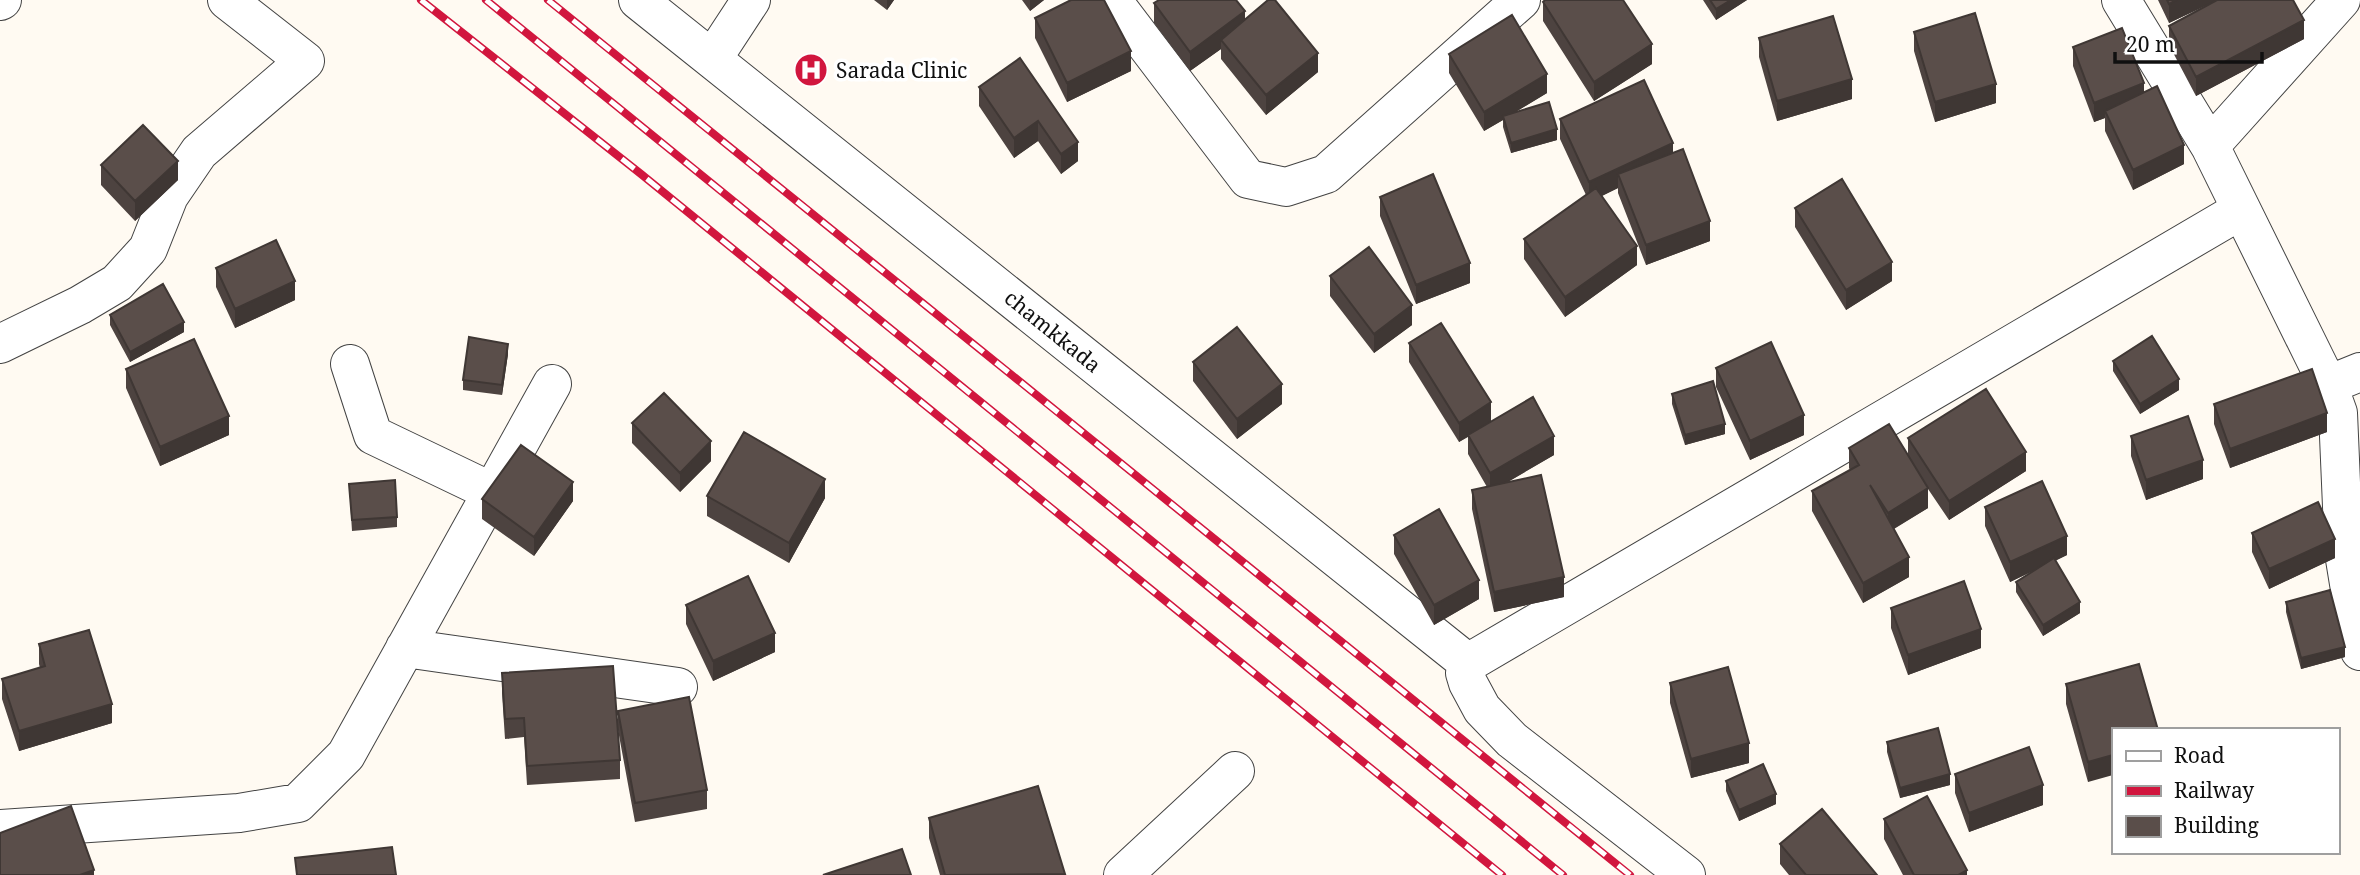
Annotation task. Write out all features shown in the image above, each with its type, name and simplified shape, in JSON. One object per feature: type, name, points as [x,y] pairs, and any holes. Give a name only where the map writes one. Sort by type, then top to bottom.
[{"type":"street","points":[[0,344],[80,305],[117,283],[148,249],[169,196],[200,152],[305,61],[227,0]]},
{"type":"street","name":"chamkkada","points":[[638,0],[1468,663]]},
{"type":"street","points":[[713,58],[751,0]]},
{"type":"street","points":[[1112,0],[1248,179],[1286,187],[1326,174],[1521,0]]},
{"type":"street","points":[[2121,0],[2210,146],[2241,210],[2344,378],[2339,413],[2344,553],[2360,652]]},
{"type":"street","points":[[2210,146],[2341,0]]},
{"type":"street","points":[[1686,875],[1512,740],[1482,709],[1468,683],[1465,673],[1468,663],[2241,210]]},
{"type":"street","points":[[350,364],[373,435],[492,492]]},
{"type":"street","points":[[0,829],[239,813],[298,803],[345,755],[551,384]]},
{"type":"street","points":[[405,648],[678,687]]},
{"type":"street","points":[[1123,875],[1235,771]]},
{"type":"building","points":[[1071,0],[1104,0],[1131,51],[1067,83],[1035,18]]},
{"type":"building","points":[[1159,0],[1236,0],[1245,11],[1190,52],[1154,3]]},
{"type":"building","points":[[1268,0],[1275,0],[1318,53],[1266,95],[1221,40]]},
{"type":"building","points":[[1623,0],[1652,44],[1594,82],[1543,2]]},
{"type":"building","points":[[1710,0],[1731,0],[1716,9]]},
{"type":"building","points":[[2217,0],[2293,0],[2304,20],[2196,77],[2169,26]]},
{"type":"building","points":[[1975,13],[1996,84],[1935,102],[1914,32]]},
{"type":"building","points":[[1512,15],[1547,74],[1484,112],[1449,54]]},
{"type":"building","points":[[1833,16],[1852,79],[1777,101],[1759,38]]},
{"type":"building","points":[[2122,28],[2144,83],[2094,103],[2073,47]]},
{"type":"building","points":[[1020,58],[1078,142],[1061,154],[1038,121],[1014,138],[979,87]]},
{"type":"building","points":[[1644,80],[1673,143],[1589,182],[1560,119]]},
{"type":"building","points":[[2157,86],[2184,145],[2133,170],[2105,111]]},
{"type":"building","points":[[1549,102],[1557,129],[1511,143],[1503,116]]},
{"type":"building","points":[[143,125],[178,161],[135,201],[101,165]]},
{"type":"building","points":[[1683,149],[1710,221],[1646,245],[1618,174]]},
{"type":"building","points":[[1433,174],[1470,263],[1416,285],[1380,197]]},
{"type":"building","points":[[1842,179],[1892,262],[1846,290],[1795,208]]},
{"type":"building","points":[[1596,188],[1637,246],[1565,297],[1524,239]]},
{"type":"building","points":[[276,240],[295,281],[235,309],[216,268]]},
{"type":"building","points":[[1369,247],[1412,305],[1374,334],[1330,276]]},
{"type":"building","points":[[163,284],[184,322],[130,352],[110,315]]},
{"type":"building","points":[[1441,323],[1491,402],[1459,423],[1409,343]]},
{"type":"building","points":[[1237,327],[1282,384],[1237,419],[1193,362]]},
{"type":"building","points":[[2152,336],[2179,379],[2140,404],[2113,361]]},
{"type":"building","points":[[469,337],[508,344],[502,385],[463,380]]},
{"type":"building","points":[[194,339],[229,416],[160,447],[126,369]]},
{"type":"building","points":[[1771,342],[1804,415],[1750,441],[1716,368]]},
{"type":"building","points":[[2312,369],[2327,413],[2230,449],[2214,404]]},
{"type":"building","points":[[1713,381],[1725,424],[1685,435],[1672,394]]},
{"type":"building","points":[[1986,389],[2026,452],[1949,501],[1908,438]]},
{"type":"building","points":[[664,393],[711,441],[680,473],[632,423]]},
{"type":"building","points":[[1533,397],[1554,436],[1490,473],[1468,435]]},
{"type":"building","points":[[2188,416],[2203,460],[2146,480],[2131,436]]},
{"type":"building","points":[[1889,424],[1928,488],[1888,513],[1870,485],[1909,557],[1863,583],[1812,491],[1859,465],[1849,448]]},
{"type":"building","points":[[744,432],[825,479],[789,543],[707,496]]},
{"type":"building","points":[[521,445],[573,482],[534,537],[482,499]]},
{"type":"building","points":[[1541,475],[1564,577],[1494,592],[1472,490]]},
{"type":"building","points":[[395,480],[397,517],[352,520],[349,484]]},
{"type":"building","points":[[2042,481],[2067,536],[2010,562],[1985,507]]},
{"type":"building","points":[[2318,502],[2335,539],[2269,569],[2252,533]]},
{"type":"building","points":[[1439,509],[1479,580],[1434,605],[1394,535]]},
{"type":"building","points":[[2054,558],[2080,602],[2043,625],[2016,582]]},
{"type":"building","points":[[748,576],[775,633],[713,661],[686,605]]},
{"type":"building","points":[[1964,581],[1981,629],[1908,655],[1891,608]]},
{"type":"building","points":[[2330,590],[2345,647],[2301,658],[2286,602]]},
{"type":"building","points":[[89,630],[112,704],[19,731],[2,679],[45,666],[39,644]]},
{"type":"building","points":[[2139,664],[2157,728],[2112,728],[2112,755],[2088,762],[2066,684]]},
{"type":"building","points":[[613,666],[620,760],[527,766],[524,718],[505,719],[502,673]]},
{"type":"building","points":[[1728,667],[1749,743],[1691,759],[1670,683]]},
{"type":"building","points":[[689,697],[707,790],[635,803],[618,711]]},
{"type":"building","points":[[1938,728],[1950,774],[1900,788],[1887,742]]},
{"type":"building","points":[[2029,747],[2043,785],[1969,813],[1955,774]]},
{"type":"building","points":[[1763,764],[1776,794],[1739,810],[1726,781]]},
{"type":"building","points":[[1038,786],[1065,874],[945,875],[929,818]]},
{"type":"building","points":[[1927,796],[1967,870],[1958,875],[1914,875],[1884,819]]},
{"type":"building","points":[[71,806],[94,870],[80,875],[0,875],[0,833]]},
{"type":"building","points":[[1822,809],[1877,875],[1806,875],[1780,844]]},
{"type":"building","points":[[392,847],[396,875],[297,875],[295,858]]},
{"type":"building","points":[[902,849],[911,875],[823,875]]},
{"type":"railway","points":[[421,0],[641,174],[1502,875]]},
{"type":"railway","points":[[486,0],[1563,875]]},
{"type":"railway","points":[[548,0],[1630,875]]},
{"type":"place","name":"Sarada Clinic","points":[[811,70]]}]
